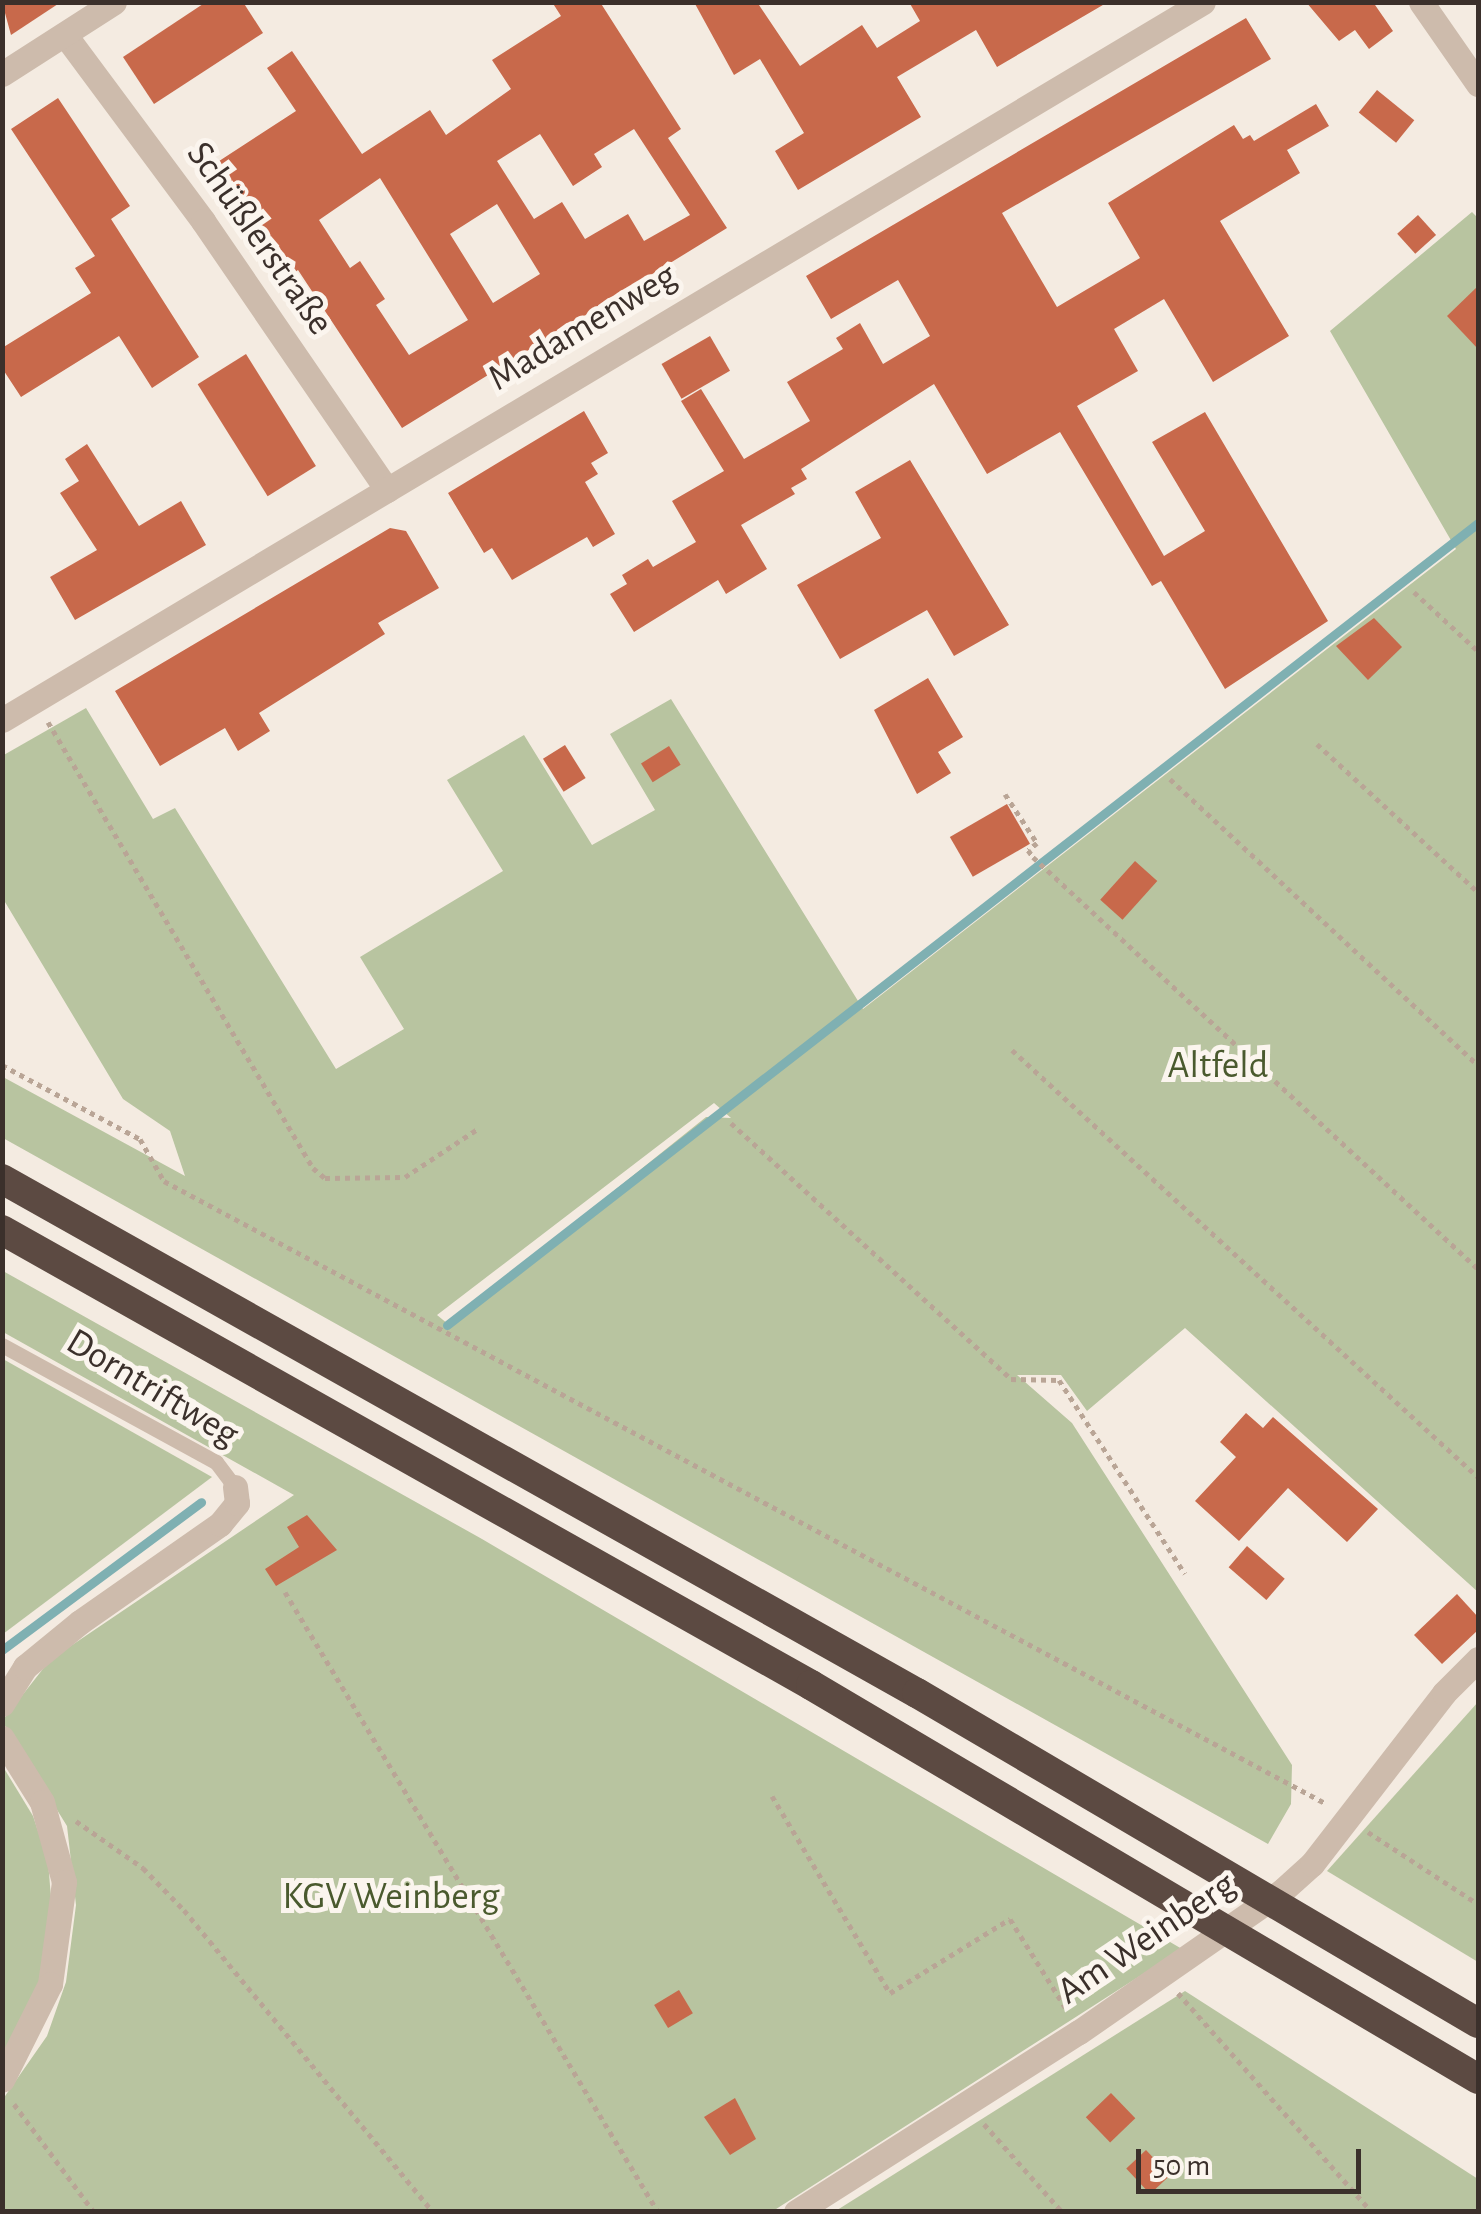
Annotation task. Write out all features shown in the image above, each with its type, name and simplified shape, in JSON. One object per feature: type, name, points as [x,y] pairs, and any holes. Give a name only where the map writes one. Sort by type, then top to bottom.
[{"type":"highway","points":[[2,1179],[522,1467],[1211,1864],[1478,2023]]},
{"type":"highway","points":[[2,1230],[1182,1901],[1478,2079]]},
{"type":"street","points":[[2,74],[114,2]]},
{"type":"street","name":"Madamenweg","points":[[2,720],[1203,2]]},
{"type":"street","points":[[1421,2],[1478,84]]},
{"type":"street","name":"Schüßlerstraße","points":[[65,35],[203,221],[387,490]]},
{"type":"street","name":"Dorntriftweg","points":[[2,1704],[25,1668],[66,1634],[220,1524],[237,1503],[235,1487]]},
{"type":"street","name":"Am Weinberg","points":[[796,2212],[1078,2032],[1283,1890],[1348,1819],[1444,1693],[1478,1659]]},
{"type":"street","points":[[2,1738],[42,1802],[64,1882],[57,1950],[40,2014],[5,2087]]},
{"type":"lane","name":"Dorntriftweg","points":[[2,1345],[216,1462],[235,1487]]},
{"type":"path","points":[[1414,592],[1478,651]]},
{"type":"path","points":[[52,728],[313,1168],[326,1178],[405,1177],[479,1128]]},
{"type":"path","points":[[1317,744],[1478,892]]},
{"type":"path","points":[[1170,779],[1478,1064]]},
{"type":"path","points":[[1005,794],[1036,843],[1028,850],[1033,857],[1478,1269]]},
{"type":"path","points":[[1012,1050],[1478,1478]]},
{"type":"path","points":[[2,1065],[140,1139],[164,1181],[1348,1819],[1478,1904]]},
{"type":"path","points":[[731,1122],[1011,1379],[1058,1380],[1185,1574]]},
{"type":"path","points":[[285,1592],[658,2212]]},
{"type":"path","points":[[772,1796],[890,1994],[1010,1919],[1078,2032]]},
{"type":"path","points":[[42,1802],[98,1833],[165,1889],[433,2212]]},
{"type":"path","points":[[1162,1976],[1372,2212]]},
{"type":"path","points":[[5,2087],[94,2212]]},
{"type":"path","points":[[963,2103],[1062,2212]]},
{"type":"green space","name":"Altfeld","points":[[1472,212],[1478,218],[1478,1592],[1185,1328],[1087,1411],[1061,1375],[1017,1375],[1072,1423],[1292,1765],[1291,1804],[1268,1844],[3,1138],[3,1077],[185,1176],[170,1131],[123,1099],[2,897],[2,756],[86,708],[153,819],[175,808],[336,1069],[404,1029],[360,957],[503,871],[447,780],[524,735],[592,845],[655,810],[610,734],[671,699],[863,1009],[1456,549],[1330,331]],"holes":[[[714,1103],[731,1118],[706,1117],[448,1324],[437,1315]]]},
{"type":"green space","name":"KGV Weinberg","points":[[3,1271],[482,1539],[1182,1949],[773,2211],[3,2211],[3,2099],[47,2036],[66,1982],[76,1905],[67,1826],[2,1721],[50,1660],[294,1495],[3,1332]]},
{"type":"green space","points":[[3,1359],[212,1477],[3,1634]]},
{"type":"green space","points":[[1478,1702],[1478,1962],[1327,1871]]},
{"type":"green space","points":[[2,1765],[33,1816],[48,1861],[52,1910],[37,1992],[2,2057]]},
{"type":"green space","points":[[1185,1991],[1478,2179],[1478,2211],[834,2212]]},
{"type":"building","points":[[2,2],[61,2],[11,35]]},
{"type":"building","points":[[206,2],[243,2],[263,33],[154,104],[123,57]]},
{"type":"building","points":[[552,2],[600,2],[681,129],[668,138],[727,228],[402,428],[298,270],[286,278],[213,165],[296,111],[267,68],[292,51],[362,154],[430,110],[446,135],[511,89],[492,60],[561,16]],"holes":[[[634,129],[690,215],[644,241],[628,214],[585,239],[562,202],[534,219],[497,161],[540,134],[573,186],[602,167],[594,154]],[[380,178],[468,320],[409,355],[376,305],[385,299],[360,261],[350,268],[319,220]],[[497,204],[540,274],[493,303],[450,234]]]},
{"type":"building","points":[[694,2],[757,2],[800,66],[862,25],[877,48],[920,21],[909,2],[1108,2],[997,67],[976,30],[897,77],[921,117],[798,190],[775,151],[804,133],[760,59],[734,75]]},
{"type":"building","points":[[1306,2],[1373,2],[1393,31],[1369,49],[1355,30],[1339,41]]},
{"type":"building","points":[[1246,18],[1271,59],[1002,213],[1057,307],[1140,258],[1108,203],[1234,125],[1243,139],[1250,135],[1254,141],[1316,104],[1329,126],[1287,150],[1300,173],[1220,221],[1289,336],[1213,382],[1164,299],[1114,329],[1138,371],[1077,406],[1164,556],[1205,531],[1152,442],[1205,412],[1328,621],[1225,689],[1161,581],[1152,586],[1060,432],[987,474],[934,384],[801,469],[807,479],[791,488],[795,494],[741,525],[767,569],[726,594],[718,580],[634,632],[610,594],[627,584],[622,575],[648,559],[653,567],[696,542],[672,501],[724,471],[681,401],[701,389],[744,459],[810,421],[787,382],[843,349],[836,338],[860,323],[883,364],[930,336],[898,280],[831,319],[806,276]]},
{"type":"building","points":[[1377,90],[1414,120],[1396,143],[1359,113]]},
{"type":"building","points":[[58,98],[130,206],[111,219],[199,357],[152,388],[119,336],[21,397],[2,368],[2,348],[91,293],[75,268],[95,256],[11,129]]},
{"type":"building","points":[[1418,215],[1436,235],[1415,254],[1397,234]]},
{"type":"building","points":[[1478,286],[1478,349],[1447,316]]},
{"type":"building","points":[[710,336],[730,371],[682,399],[662,364]]},
{"type":"building","points":[[246,354],[316,466],[268,496],[198,384]]},
{"type":"building","points":[[584,411],[608,453],[591,463],[598,474],[585,482],[615,534],[593,547],[587,537],[512,580],[492,548],[484,553],[448,493]]},
{"type":"building","points":[[87,444],[139,526],[181,501],[206,545],[75,620],[50,577],[97,550],[60,493],[79,481],[65,459]]},
{"type":"building","points":[[910,460],[1009,625],[954,656],[927,610],[840,659],[797,585],[881,538],[855,492]]},
{"type":"building","points":[[390,528],[406,531],[439,588],[378,623],[385,634],[259,713],[270,731],[238,751],[225,728],[160,766],[115,691]]},
{"type":"building","points":[[1374,618],[1402,647],[1368,680],[1336,646]]},
{"type":"building","points":[[928,678],[963,737],[938,752],[951,773],[917,794],[874,710]]},
{"type":"building","points":[[565,745],[586,778],[564,792],[543,759]]},
{"type":"building","points":[[669,746],[681,765],[653,782],[641,763]]},
{"type":"building","points":[[1007,804],[1030,844],[973,877],[950,837]]},
{"type":"building","points":[[1135,861],[1157,881],[1122,920],[1100,900]]},
{"type":"building","points":[[1246,1413],[1263,1428],[1273,1417],[1378,1509],[1347,1542],[1288,1488],[1239,1541],[1195,1501],[1236,1457],[1220,1442]]},
{"type":"building","points":[[307,1515],[337,1550],[276,1586],[265,1569],[299,1547],[287,1527]]},
{"type":"building","points":[[1247,1546],[1285,1579],[1266,1600],[1229,1567]]},
{"type":"building","points":[[1457,1594],[1478,1617],[1478,1630],[1442,1664],[1414,1635]]},
{"type":"building","points":[[679,1990],[693,2013],[668,2028],[654,2005]]},
{"type":"building","points":[[1111,2093],[1135,2118],[1110,2142],[1086,2117]]},
{"type":"building","points":[[735,2098],[756,2139],[730,2155],[704,2117]]},
{"type":"building","points":[[1146,2150],[1170,2176],[1150,2194],[1126,2168]]},
{"type":"waterway","points":[[447,1325],[1478,523]]},
{"type":"waterway","points":[[2,1650],[201,1502]]}]
